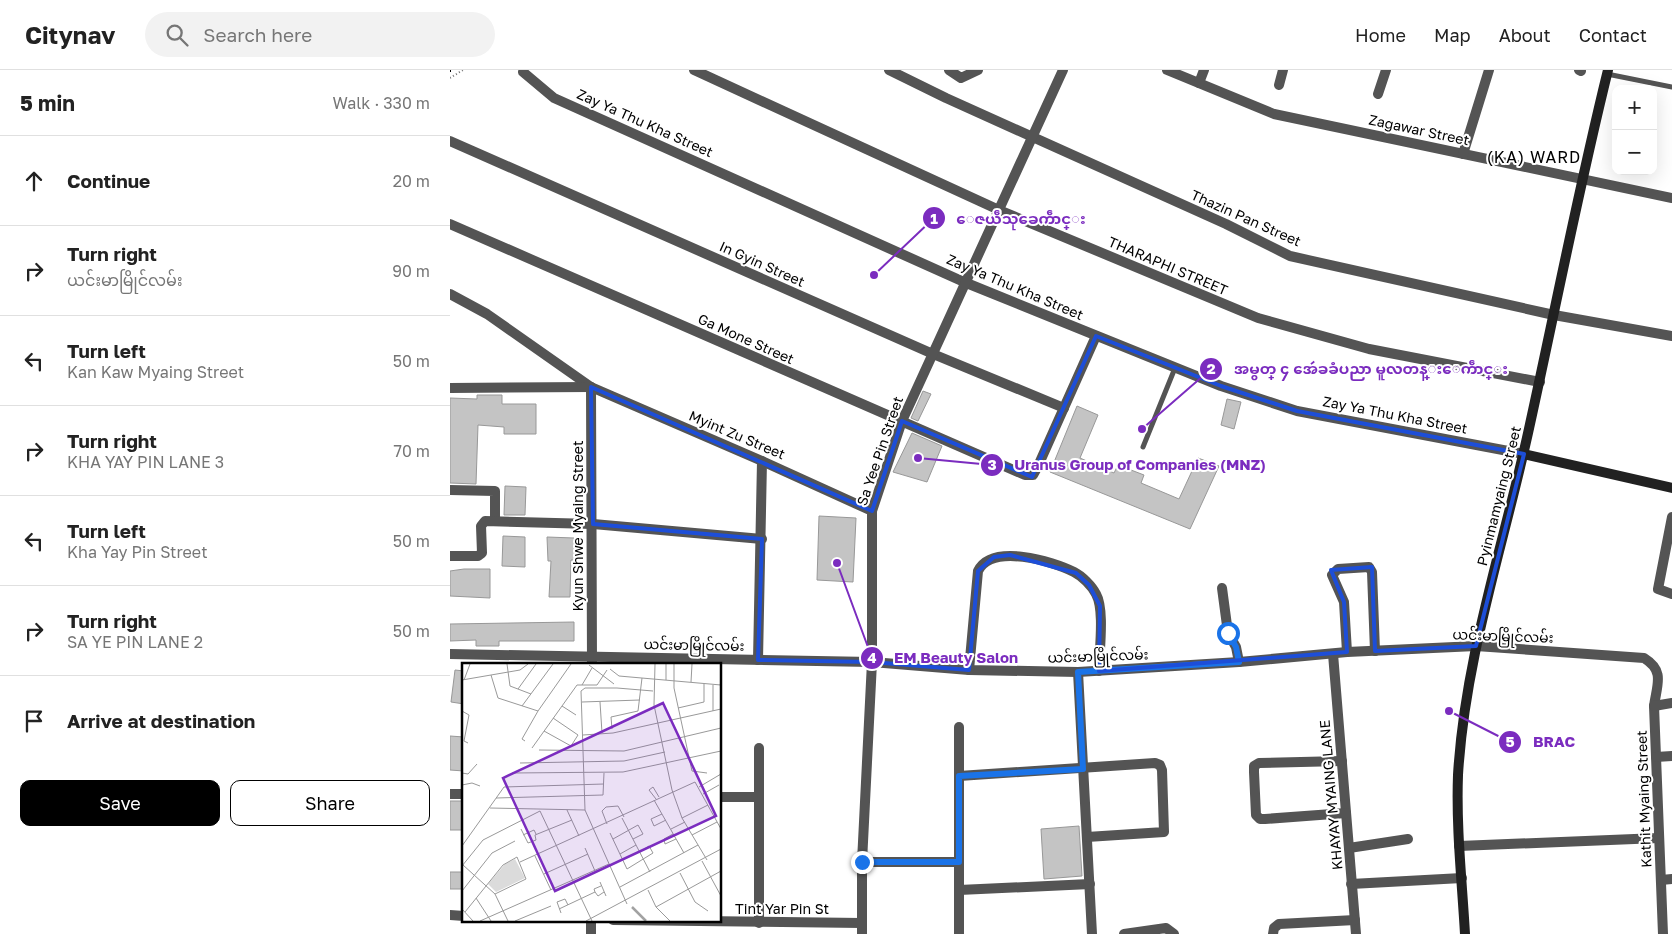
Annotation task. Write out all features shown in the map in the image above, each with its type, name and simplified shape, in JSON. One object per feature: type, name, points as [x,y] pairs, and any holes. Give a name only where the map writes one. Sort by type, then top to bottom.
[{"type":"street","name":"THARAPHI STREET","points":[[694,70],[999,210],[1258,318],[1369,349],[1540,382]]},
{"type":"street","name":"Thazin Pan Street","points":[[889,70],[1033,138],[1226,224],[1290,256],[1554,315],[1672,336]]},
{"type":"street","points":[[949,70],[961,78],[978,70]]},
{"type":"street","name":"Sa Yee Pin Street","points":[[862,929],[862,862],[872,662],[872,511],[902,421],[964,282],[1033,138],[1063,70]]},
{"type":"street","name":"Zagawar Street","points":[[1167,70],[1274,114],[1672,198]]},
{"type":"street","points":[[1199,82],[1204,70]]},
{"type":"street","points":[[1279,85],[1283,70]]},
{"type":"street","points":[[1378,94],[1386,70]]},
{"type":"street","points":[[1463,154],[1489,70]]},
{"type":"street","name":"Zay Ya Thu Kha Street","points":[[523,72],[554,98],[964,282],[1221,386],[1297,411],[1524,454]]},
{"type":"street","name":"Pyinmamyaing Street","points":[[1465,934],[1459,846],[1458,776],[1464,712],[1476,646],[1524,454],[1582,179],[1607,72]]},
{"type":"street","name":"In Gyin Street","points":[[450,141],[933,354],[1064,408]]},
{"type":"street","name":"Ga Mone Street","points":[[450,224],[1025,474],[1033,475],[1064,408]]},
{"type":"street","points":[[450,294],[486,314],[591,387]]},
{"type":"street","points":[[1064,408],[1096,336]]},
{"type":"street","points":[[450,388],[591,387]]},
{"type":"street","name":"Myint Zu Street","points":[[591,387],[872,511]]},
{"type":"street","name":"Kyun Shwe Myaing Street","points":[[591,387],[592,660]]},
{"type":"street","points":[[1524,454],[1672,488]]},
{"type":"street","points":[[758,660],[762,539],[762,461]]},
{"type":"street","points":[[450,490],[495,491],[495,522]]},
{"type":"street","points":[[1672,517],[1658,589],[1672,594]]},
{"type":"street","points":[[450,556],[478,556],[482,553],[480,526],[485,521],[593,524],[762,539]]},
{"type":"street","points":[[970,670],[978,571],[981,566],[994,557],[1010,555],[1047,562],[1076,573],[1093,590],[1100,606],[1099,671]]},
{"type":"street","points":[[1347,652],[1344,602],[1332,575],[1338,569],[1369,567],[1372,572],[1376,650]]},
{"type":"street","points":[[1222,588],[1228,633],[1236,647],[1239,662]]},
{"type":"street","name":"ယင်းမာမြိုင်လမ်း","points":[[450,654],[592,660],[872,662],[970,670],[1078,672],[1239,662],[1376,650],[1476,646],[1644,658],[1654,664]]},
{"type":"street","name":"KHAYAY MYAING LANE","points":[[1333,654],[1356,934]]},
{"type":"street","name":"Kathit Myaing Street","points":[[1654,664],[1659,674],[1654,706],[1663,934]]},
{"type":"street","points":[[1078,672],[1092,934]]},
{"type":"street","points":[[1654,706],[1672,703]]},
{"type":"street","points":[[959,727],[959,934]]},
{"type":"street","points":[[759,748],[759,923]]},
{"type":"street","points":[[1656,757],[1672,756]]},
{"type":"street","points":[[1342,761],[1259,763],[1254,766],[1256,815],[1260,819],[1265,819],[1346,813]]},
{"type":"street","points":[[959,776],[1155,763],[1160,765],[1162,770],[1164,832],[1087,836]]},
{"type":"street","points":[[721,797],[759,797]]},
{"type":"street","points":[[1459,846],[1659,838]]},
{"type":"street","points":[[1349,848],[1408,839]]},
{"type":"street","points":[[862,862],[959,862]]},
{"type":"street","points":[[1352,884],[1462,878]]},
{"type":"street","points":[[1661,880],[1672,879]]},
{"type":"street","points":[[959,890],[1090,884]]},
{"type":"street","points":[[1273,934],[1274,928],[1279,924],[1355,920]]},
{"type":"street","name":"Tint Yar Pin St","points":[[710,922],[862,929]]},
{"type":"street","points":[[1124,934],[1166,928],[1174,934]]},
{"type":"lane","points":[[1607,72],[1672,87]]},
{"type":"lane","points":[[1143,447],[1175,368]]},
{"type":"path","points":[[450,78],[463,70]]},
{"type":"highlighted area","points":[[1096,336],[1221,386],[1297,411],[1524,454],[1476,646],[1375,651],[1372,567],[1331,570],[1344,602],[1347,652],[1099,671],[1100,606],[1089,585],[1076,573],[1010,555],[994,557],[978,571],[969,670],[872,662],[758,660],[762,539],[593,524],[591,387],[872,511],[902,421],[1032,477]]},
{"type":"building","points":[[923,391],[931,394],[918,421],[911,418]]},
{"type":"building","points":[[477,395],[502,395],[502,404],[536,404],[536,434],[504,434],[504,427],[478,425],[476,484],[450,483],[450,398],[477,399]]},
{"type":"building","points":[[1227,399],[1241,402],[1234,429],[1221,425]]},
{"type":"building","points":[[1077,406],[1098,415],[1080,458],[1114,473],[1118,465],[1144,475],[1141,483],[1179,499],[1198,458],[1219,466],[1190,529],[1050,472]]},
{"type":"building","points":[[912,433],[942,446],[927,482],[893,472]]},
{"type":"building","points":[[505,486],[526,487],[525,515],[504,515]]},
{"type":"building","points":[[819,516],[856,518],[853,582],[817,580]]},
{"type":"building","points":[[503,536],[525,537],[525,567],[502,566]]},
{"type":"building","points":[[547,537],[574,538],[575,560],[571,560],[570,597],[549,597],[551,561],[548,561]]},
{"type":"building","points":[[490,569],[490,598],[450,596],[450,571]]},
{"type":"building","points":[[574,622],[574,641],[499,641],[499,646],[476,646],[476,640],[450,641],[450,624]]},
{"type":"building","points":[[455,670],[462,671],[462,704],[451,702]]},
{"type":"building","points":[[450,736],[462,737],[462,771],[450,770]]},
{"type":"building","points":[[450,801],[462,801],[462,830],[450,830]]},
{"type":"building","points":[[1079,826],[1082,876],[1044,879],[1041,829]]},
{"type":"building","points":[[450,872],[462,872],[462,889],[450,889]]},
{"type":"place","name":"ေဇယဵသုခေကဵာင္း","points":[[874,275]]},
{"type":"place","name":"အမွတ္ ၄ အေဴခခံပညာ မူလတန္းေကဵာင္း","points":[[1142,429]]},
{"type":"place","name":"Uranus Group of Companies (MNZ)","points":[[918,458]]},
{"type":"place","name":"EM Beauty Salon","points":[[837,563]]},
{"type":"place","name":"BRAC","points":[[1449,711]]},
{"type":"district","name":"(KA) WARD","points":[[1534,157]]},
{"type":"route","points":[[862,862],[959,862],[959,776],[1083,769],[1078,672],[1239,662],[1236,647],[1228,633]]}]
